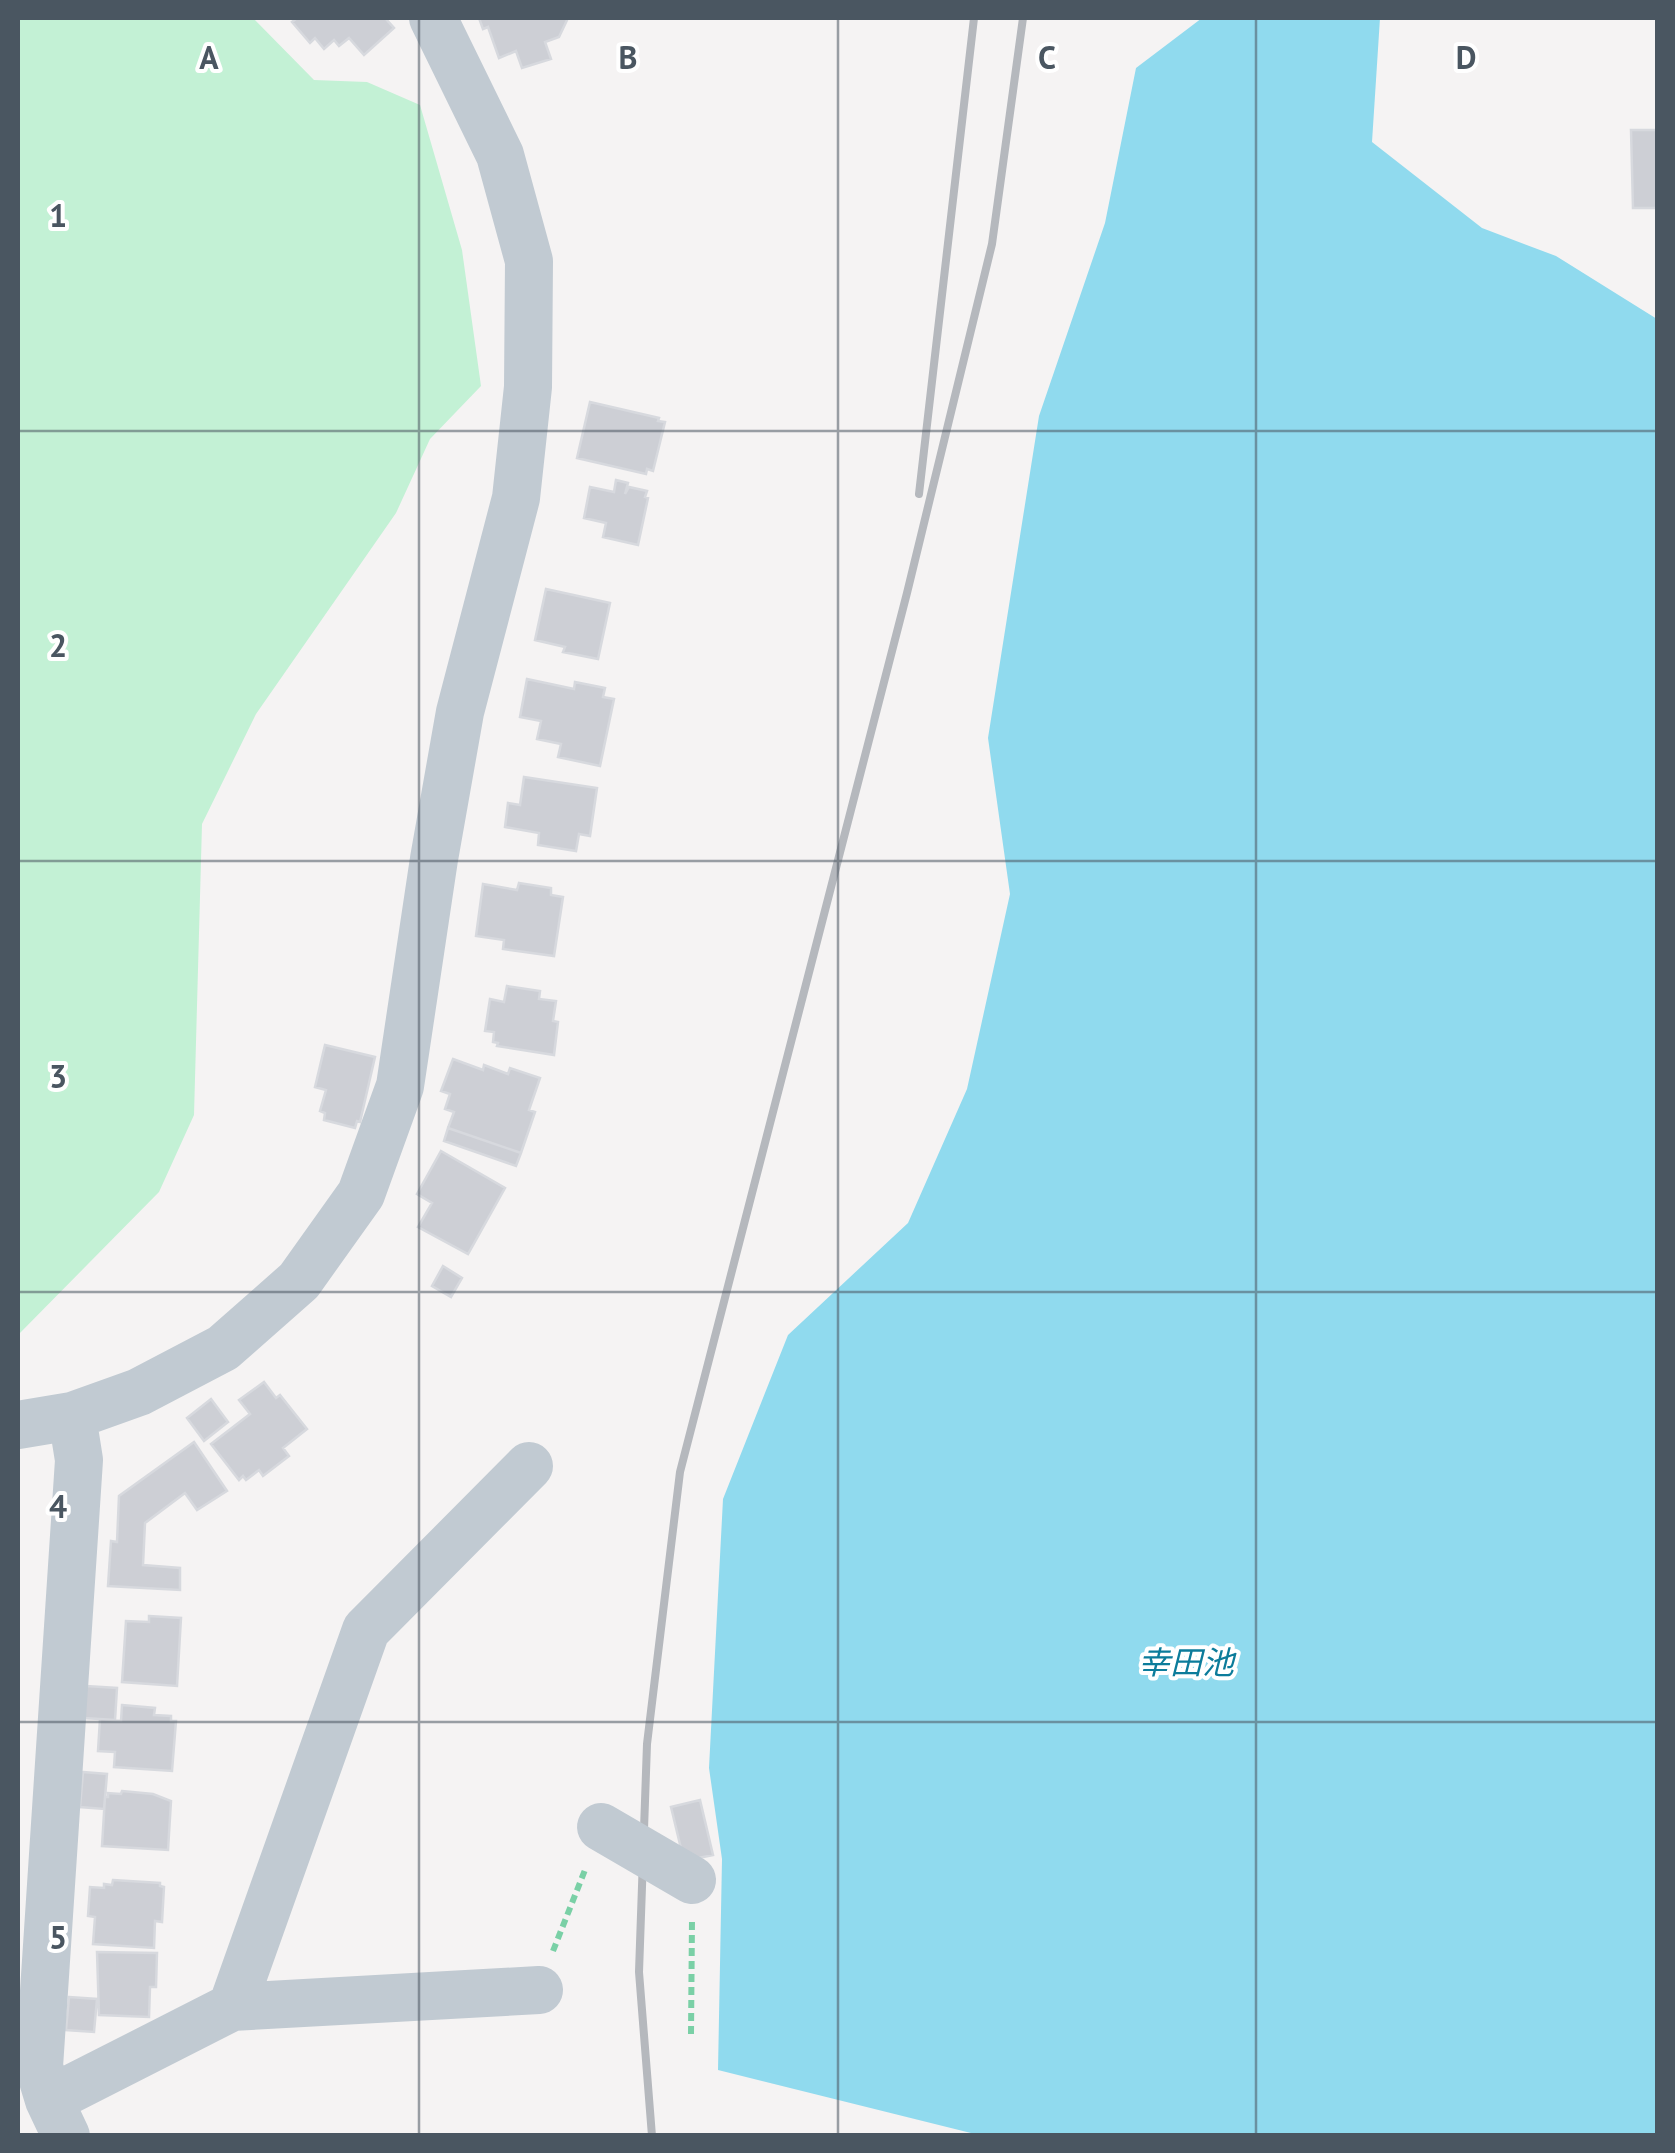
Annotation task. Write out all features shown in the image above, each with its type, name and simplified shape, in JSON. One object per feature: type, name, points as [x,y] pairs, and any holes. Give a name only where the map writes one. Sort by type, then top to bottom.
[{"type":"street","points":[[18,1425],[72,1416],[139,1392],[223,1348],[299,1281],[361,1194],[400,1086],[460,712],[516,498],[528,387],[528,261],[500,155],[433,18]]},
{"type":"street","points":[[72,1416],[79,1460],[39,2067],[57,2118],[232,2007],[538,1990]]},
{"type":"street","points":[[232,2007],[366,1630],[529,1466]]},
{"type":"street","points":[[601,1828],[692,1880]]},
{"type":"path","points":[[538,1990],[601,1828]]},
{"type":"path","points":[[691,2034],[692,1880]]},
{"type":"green space","points":[[18,18],[253,18],[314,80],[367,82],[420,105],[462,250],[481,386],[430,439],[396,513],[256,714],[202,824],[194,1115],[159,1192],[18,1335]]},
{"type":"water","name":"幸田池","points":[[1202,18],[1380,18],[1372,142],[1482,228],[1556,256],[1657,319],[1657,2135],[979,2135],[718,2070],[722,1859],[709,1768],[723,1499],[788,1335],[908,1223],[967,1089],[1010,894],[988,738],[1039,416],[1105,223],[1136,68]]},
{"type":"building","points":[[297,18],[385,18],[394,28],[364,55],[349,38],[339,46],[334,40],[324,49],[315,38],[310,43],[292,22]]},
{"type":"building","points":[[479,18],[568,18],[559,37],[545,42],[551,59],[522,68],[516,51],[499,58],[488,27],[483,29]]},
{"type":"building","points":[[1631,130],[1658,130],[1658,208],[1633,208]]},
{"type":"building","points":[[590,402],[665,422],[653,471],[647,469],[646,474],[577,458]]},
{"type":"building","points":[[616,480],[628,483],[625,494],[629,487],[647,491],[638,545],[603,537],[606,523],[584,518],[590,487],[614,492]]},
{"type":"building","points":[[546,589],[610,603],[598,659],[563,652],[565,647],[535,640]]},
{"type":"building","points":[[527,679],[574,689],[575,682],[605,688],[603,697],[614,699],[600,766],[558,757],[561,744],[537,739],[541,721],[520,717]]},
{"type":"building","points":[[524,777],[597,788],[590,836],[579,834],[576,851],[538,845],[539,833],[505,827],[508,803],[520,805]]},
{"type":"building","points":[[519,883],[551,888],[551,895],[563,897],[554,956],[503,949],[504,940],[476,936],[483,884],[517,890]]},
{"type":"building","points":[[507,986],[540,991],[539,999],[556,1001],[554,1055],[497,1046],[493,1042],[494,1032],[485,1031],[490,999],[504,1002]]},
{"type":"building","points":[[325,1045],[375,1057],[360,1122],[355,1128],[324,1120],[325,1113],[320,1111],[326,1090],[315,1087]]},
{"type":"building","points":[[453,1059],[483,1070],[484,1065],[508,1074],[510,1068],[540,1078],[529,1110],[535,1112],[521,1153],[448,1128],[454,1112],[445,1109],[450,1094],[441,1091]]},
{"type":"building","points":[[448,1128],[521,1153],[516,1166],[444,1141]]},
{"type":"building","points":[[441,1151],[505,1188],[468,1254],[418,1227],[432,1203],[417,1194]]},
{"type":"building","points":[[443,1266],[462,1278],[451,1297],[432,1286]]},
{"type":"building","points":[[264,1382],[276,1398],[280,1395],[307,1429],[283,1448],[289,1456],[263,1476],[259,1470],[246,1480],[243,1476],[239,1480],[211,1444],[250,1414],[239,1400]]},
{"type":"building","points":[[211,1399],[228,1422],[204,1441],[187,1418]]},
{"type":"building","points":[[194,1442],[227,1491],[197,1510],[185,1493],[145,1523],[143,1565],[180,1568],[180,1590],[108,1586],[111,1541],[117,1542],[119,1496]]},
{"type":"building","points":[[149,1616],[181,1618],[177,1686],[122,1682],[126,1621],[149,1622]]},
{"type":"building","points":[[86,1686],[117,1688],[115,1720],[84,1718]]},
{"type":"building","points":[[122,1705],[155,1708],[154,1715],[171,1716],[171,1721],[176,1721],[172,1771],[114,1767],[115,1752],[98,1751],[100,1719],[121,1721]]},
{"type":"building","points":[[83,1772],[107,1774],[104,1809],[80,1807]]},
{"type":"building","points":[[122,1791],[153,1794],[171,1801],[168,1850],[102,1846],[105,1797]]},
{"type":"building","points":[[700,1800],[713,1855],[684,1861],[671,1807]]},
{"type":"building","points":[[113,1880],[160,1883],[164,1887],[162,1922],[155,1921],[154,1948],[93,1944],[95,1917],[88,1916],[90,1887],[104,1888],[104,1884],[112,1885]]},
{"type":"building","points":[[97,1952],[157,1953],[156,1987],[150,1987],[149,2017],[99,2015]]},
{"type":"building","points":[[69,1997],[97,1999],[94,2032],[66,2030]]},
{"type":"railway","points":[[919,494],[974,18]]},
{"type":"railway","points":[[652,2136],[639,1972],[647,1744],[680,1472],[907,593],[992,244],[1023,18]]}]
